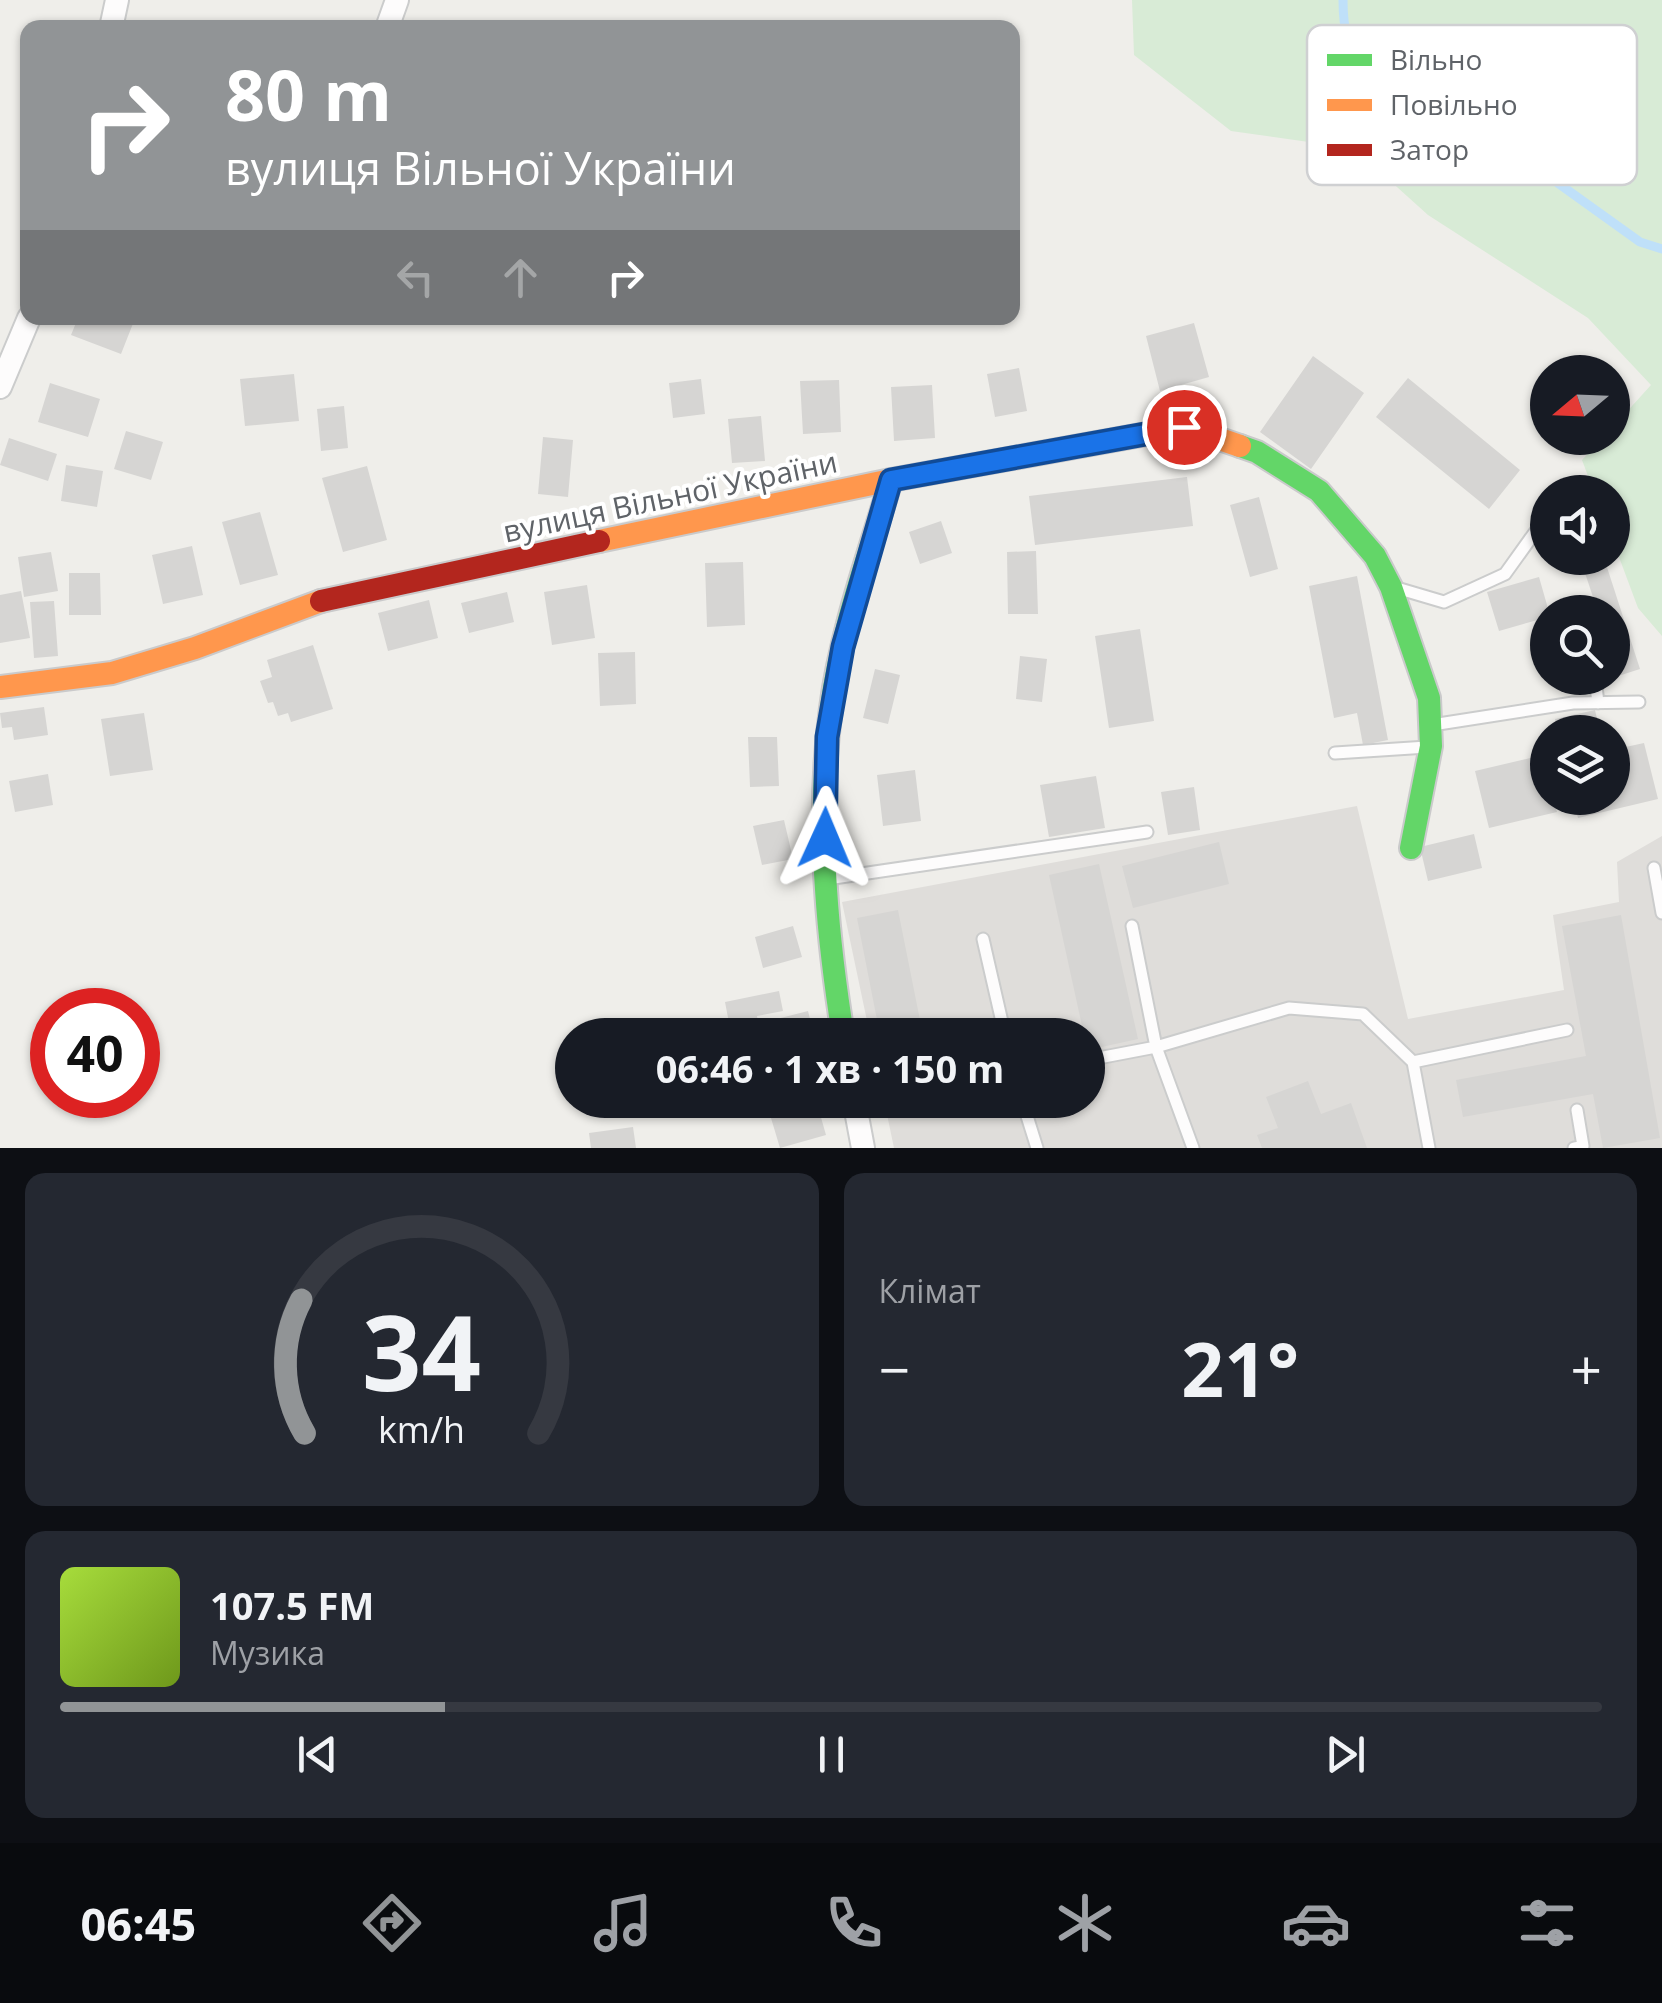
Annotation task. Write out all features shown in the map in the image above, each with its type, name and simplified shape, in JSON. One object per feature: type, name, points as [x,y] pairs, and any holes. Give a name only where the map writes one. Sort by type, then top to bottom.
[{"type":"street","points":[[0,387],[26,325]]},
{"type":"street","name":"вулиця Вільної України","points":[[0,687],[112,673],[195,648],[325,600],[891,480],[1184,427],[1257,452],[1320,492],[1375,556],[1390,587],[1429,698],[1432,735],[1411,848]]},
{"type":"street","points":[[840,1018],[827,879],[827,737],[843,647],[891,480]]},
{"type":"street","points":[[857,1118],[863,1148]]},
{"type":"lane","points":[[1390,587],[1444,602],[1505,574],[1530,539]]},
{"type":"lane","points":[[1597,695],[1598,703]]},
{"type":"lane","points":[[1336,753],[1573,703],[1639,702]]},
{"type":"lane","points":[[827,879],[1148,832]]},
{"type":"lane","points":[[1654,868],[1662,913]]},
{"type":"lane","points":[[1132,926],[1156,1046],[1192,1148]]},
{"type":"lane","points":[[983,939],[1001,1018]]},
{"type":"lane","points":[[1105,1056],[1289,1008],[1363,1014],[1413,1062],[1429,1148]]},
{"type":"lane","points":[[1413,1062],[1566,1030]]},
{"type":"lane","points":[[1574,1148],[1583,1146],[1577,1110]]},
{"type":"lane","points":[[1028,1118],[1038,1148]]},
{"type":"shaded area","points":[[1357,806],[1408,1019],[1564,990],[1553,915],[1619,902],[1617,862],[1662,836],[1662,1148],[894,1148],[888,1118],[1105,1118],[1105,1018],[866,1018],[842,902]]},
{"type":"green space","points":[[1132,0],[1662,0],[1662,636],[1638,608],[1626,575],[1630,575],[1630,475],[1588,475],[1582,460],[1587,455],[1630,455],[1630,408],[1651,385],[1630,363],[1630,355],[1623,355],[1588,318],[1428,215],[1395,185],[1637,185],[1637,25],[1307,25],[1307,142],[1231,131],[1134,55]]},
{"type":"building","points":[[1194,323],[1209,377],[1160,391],[1146,336]]},
{"type":"building","points":[[75,325],[132,325],[121,354],[71,335]]},
{"type":"building","points":[[1313,356],[1364,393],[1311,469],[1260,432]]},
{"type":"building","points":[[1019,368],[1027,411],[995,417],[987,374]]},
{"type":"building","points":[[294,374],[299,421],[245,426],[240,379]]},
{"type":"building","points":[[1408,378],[1520,470],[1489,509],[1376,417]]},
{"type":"building","points":[[701,379],[705,414],[673,418],[669,383]]},
{"type":"building","points":[[839,380],[841,432],[803,434],[800,381]]},
{"type":"building","points":[[50,383],[100,399],[88,437],[38,422]]},
{"type":"building","points":[[932,385],[935,438],[894,441],[891,387]]},
{"type":"building","points":[[344,406],[348,448],[321,451],[317,409]]},
{"type":"building","points":[[761,416],[765,461],[732,463],[728,419]]},
{"type":"building","points":[[126,431],[163,442],[151,480],[114,469]]},
{"type":"building","points":[[543,437],[573,440],[568,497],[538,494]]},
{"type":"building","points":[[9,438],[57,454],[48,481],[0,465]]},
{"type":"building","points":[[66,465],[103,471],[97,507],[61,501]]},
{"type":"building","points":[[367,466],[387,540],[343,552],[322,478]]},
{"type":"building","points":[[1187,477],[1193,526],[1035,545],[1029,496]]},
{"type":"building","points":[[1259,497],[1278,569],[1250,577],[1230,505]]},
{"type":"building","points":[[260,512],[278,575],[240,585],[222,522]]},
{"type":"building","points":[[941,521],[952,553],[920,564],[909,532]]},
{"type":"building","points":[[192,546],[203,595],[163,604],[152,555]]},
{"type":"building","points":[[1036,551],[1038,614],[1008,614],[1007,552]]},
{"type":"building","points":[[51,552],[58,591],[24,597],[18,557]]},
{"type":"building","points":[[743,562],[745,625],[707,627],[705,563]]},
{"type":"building","points":[[69,573],[100,573],[101,615],[69,615]]},
{"type":"building","points":[[1586,575],[1610,575],[1616,595],[1592,595]]},
{"type":"building","points":[[1357,576],[1388,740],[1363,745],[1357,713],[1334,718],[1309,586]]},
{"type":"building","points":[[1539,577],[1544,595],[1530,595],[1530,622],[1499,631],[1487,592]]},
{"type":"building","points":[[587,585],[595,638],[552,645],[544,592]]},
{"type":"building","points":[[21,591],[30,638],[0,643],[0,595]]},
{"type":"building","points":[[507,592],[514,622],[469,633],[461,603]]},
{"type":"building","points":[[429,600],[438,638],[388,651],[378,613]]},
{"type":"building","points":[[54,601],[58,656],[34,658],[30,602]]},
{"type":"building","points":[[1140,629],[1154,721],[1109,728],[1095,636]]},
{"type":"building","points":[[1630,638],[1640,669],[1630,672]]},
{"type":"building","points":[[313,645],[333,709],[291,722],[288,713],[278,716],[273,702],[268,703],[260,681],[272,677],[267,660]]},
{"type":"building","points":[[635,652],[636,704],[600,706],[598,653]]},
{"type":"building","points":[[1020,656],[1047,659],[1042,702],[1016,699]]},
{"type":"building","points":[[875,669],[900,675],[888,724],[863,718]]},
{"type":"building","points":[[44,707],[48,735],[14,740],[12,727],[2,728],[0,713]]},
{"type":"building","points":[[144,713],[153,770],[110,776],[101,719]]},
{"type":"building","points":[[748,737],[777,737],[779,786],[750,787]]},
{"type":"building","points":[[1644,743],[1658,799],[1630,806],[1630,746]]},
{"type":"building","points":[[1530,758],[1530,815],[1544,815],[1489,828],[1475,771]]},
{"type":"building","points":[[915,770],[921,821],[883,826],[877,775]]},
{"type":"building","points":[[48,774],[53,805],[15,812],[9,781]]},
{"type":"building","points":[[1096,776],[1105,828],[1049,837],[1040,785]]},
{"type":"building","points":[[1194,787],[1200,830],[1168,835],[1161,792]]},
{"type":"building","points":[[784,820],[793,859],[762,865],[753,826]]},
{"type":"building","points":[[1474,834],[1482,868],[1428,881],[1420,847]]},
{"type":"building","points":[[1219,842],[1229,884],[1133,908],[1122,866]]},
{"type":"building","points":[[1099,864],[1138,1039],[1105,1046],[1105,1018],[1080,1018],[1049,875]]},
{"type":"building","points":[[898,910],[920,1018],[877,1018],[857,918]]},
{"type":"building","points":[[1621,915],[1660,1138],[1603,1148],[1593,1094],[1463,1117],[1456,1080],[1586,1056],[1562,926]]},
{"type":"building","points":[[793,926],[802,957],[763,968],[755,937]]},
{"type":"building","points":[[779,991],[783,1011],[757,1018],[728,1018],[725,1002]]},
{"type":"building","points":[[808,1011],[810,1018],[781,1018]]},
{"type":"building","points":[[1308,1081],[1321,1114],[1351,1103],[1367,1148],[1262,1148],[1257,1135],[1278,1128],[1266,1097]]},
{"type":"building","points":[[771,1118],[821,1118],[826,1135],[780,1148]]},
{"type":"building","points":[[633,1127],[636,1148],[591,1148],[589,1133]]},
{"type":"waterway","points":[[1343,0],[1345,25]]},
{"type":"waterway","points":[[1561,185],[1640,242],[1662,249]]},
{"type":"traffic: fast","points":[[1240,446],[1257,452],[1319,491],[1375,556],[1391,587],[1429,698],[1431,746],[1411,848]]},
{"type":"traffic: fast","points":[[841,1018],[825,872],[827,749],[842,650],[891,480]]},
{"type":"traffic: slow","points":[[599,541],[891,480],[1185,427],[1240,446]]},
{"type":"traffic: slow","points":[[0,687],[112,673],[195,648],[321,601]]},
{"type":"traffic: jam","points":[[321,601],[599,541]]},
{"type":"route","points":[[825,838],[827,737],[843,647],[891,480],[1184,427]]}]
